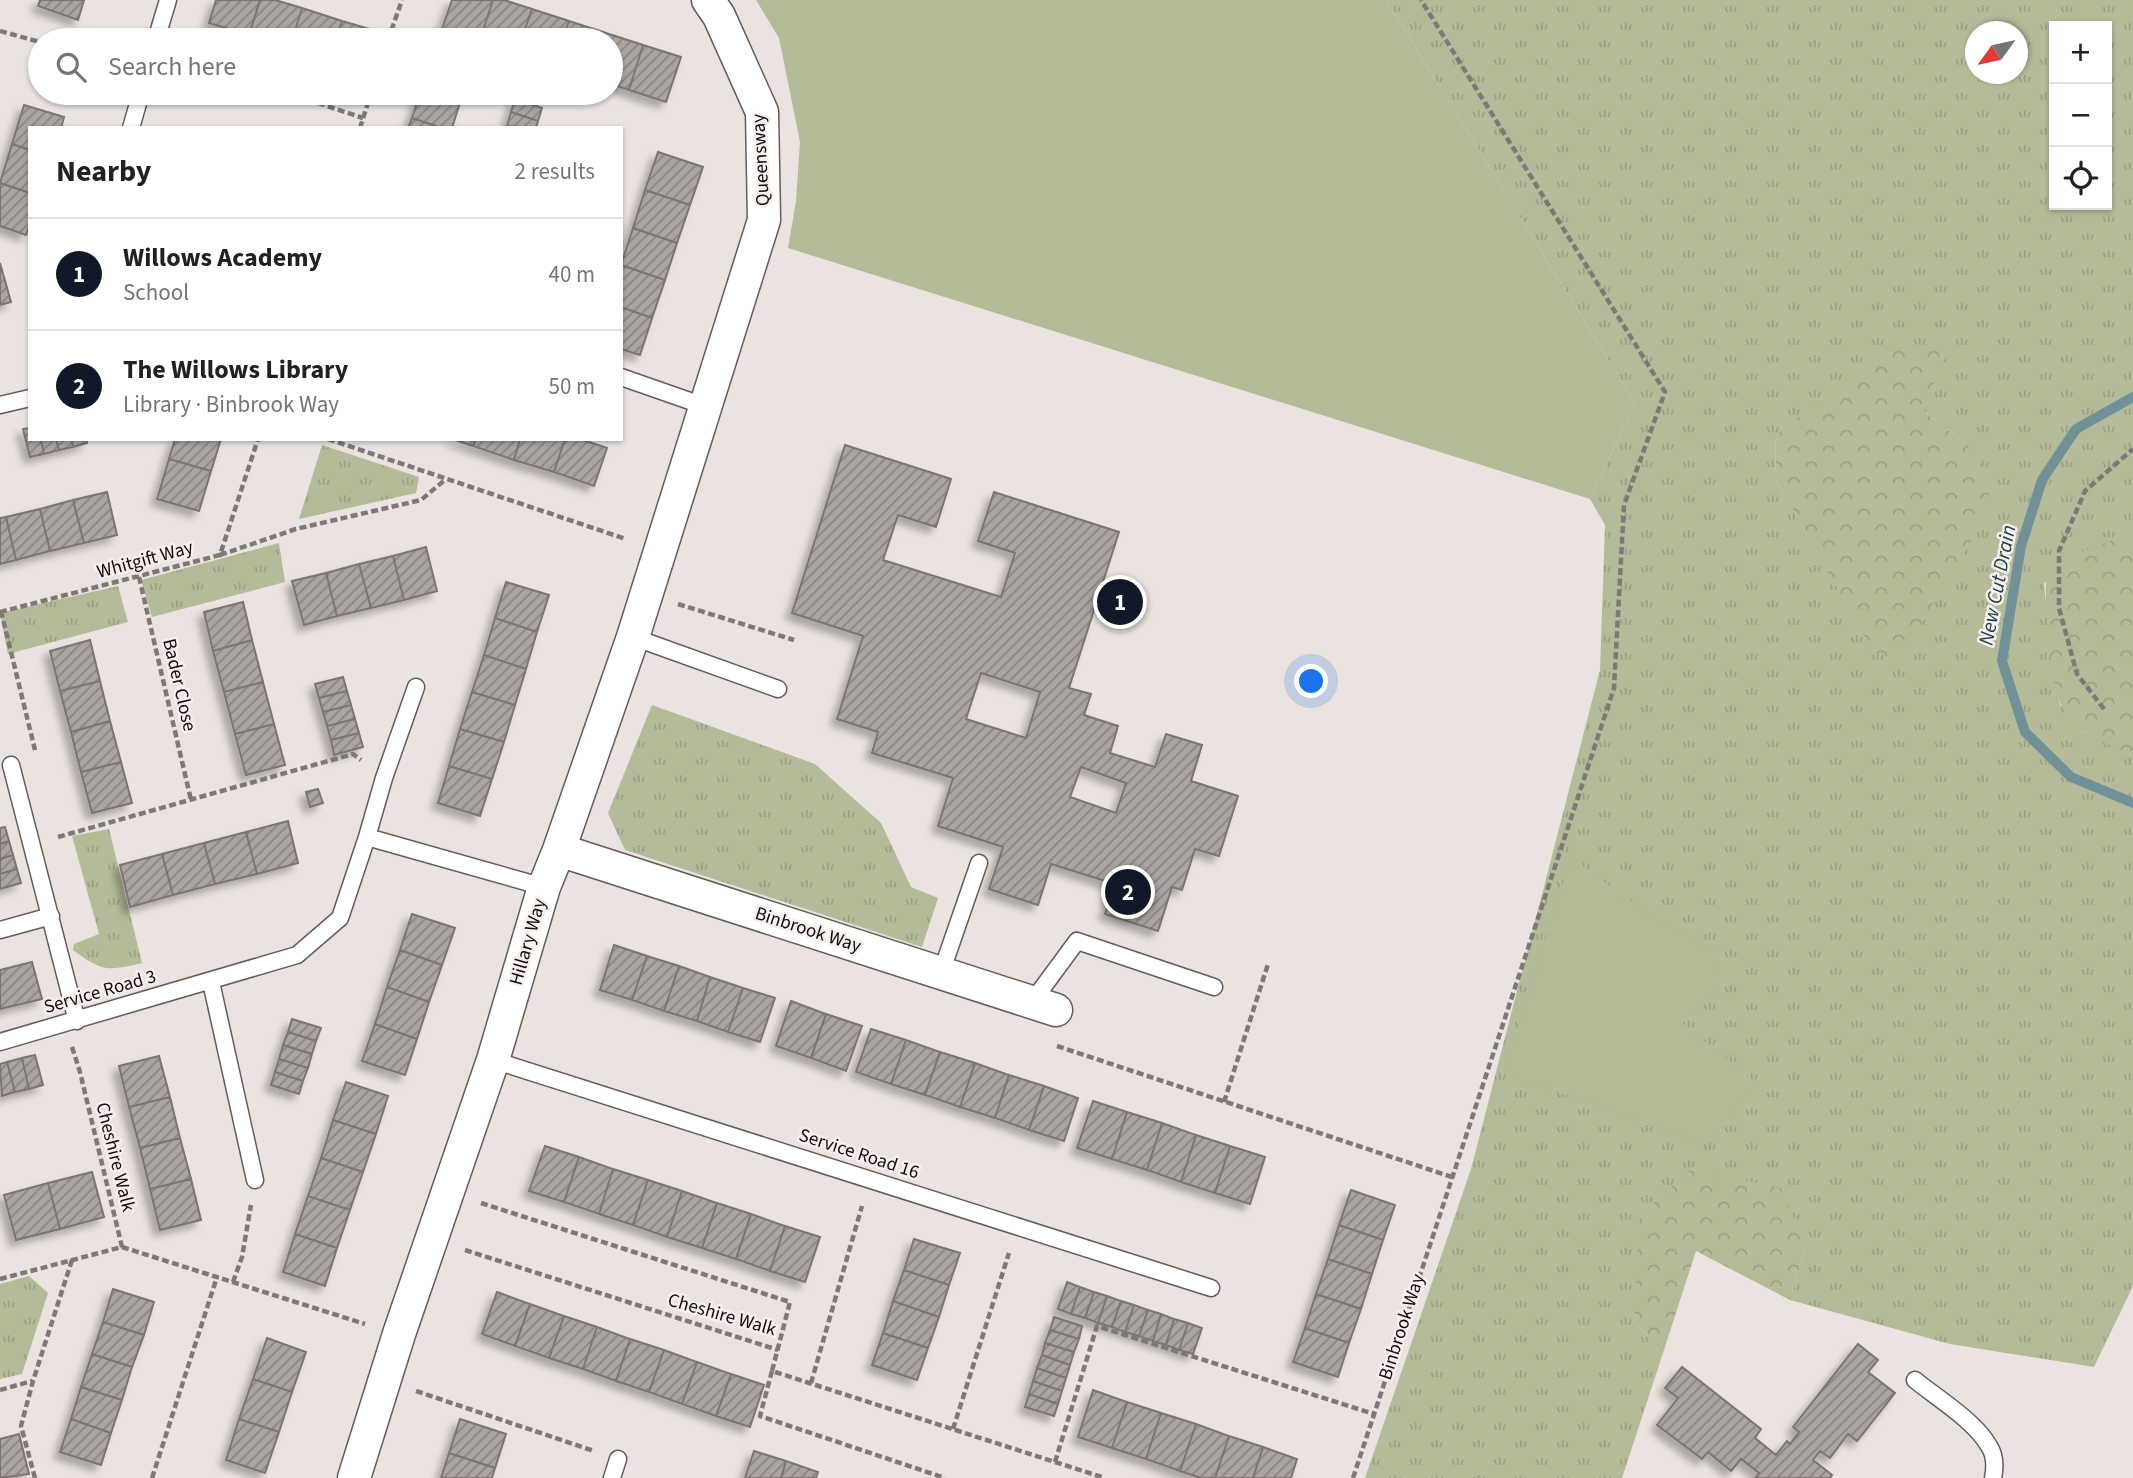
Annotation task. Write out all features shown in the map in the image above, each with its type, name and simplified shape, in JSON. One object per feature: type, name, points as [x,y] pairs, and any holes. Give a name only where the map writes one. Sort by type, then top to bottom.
[{"type":"street","name":"Queensway","points":[[707,407],[764,220],[762,112],[719,16],[708,0]]},
{"type":"street","name":"Hillary Way","points":[[354,1478],[399,1335],[494,1060],[544,887],[634,637],[707,407]]},
{"type":"street","name":"Binbrook Way","points":[[559,850],[1044,1006]]},
{"type":"lane","points":[[160,28],[168,0]]},
{"type":"lane","points":[[132,126],[138,105]]},
{"type":"lane","points":[[623,378],[707,407]]},
{"type":"lane","points":[[0,405],[28,398]]},
{"type":"lane","points":[[634,637],[778,689]]},
{"type":"lane","name":"Service Road 3","points":[[0,1042],[297,955],[340,918],[416,687]]},
{"type":"lane","points":[[11,765],[51,916],[70,1023]]},
{"type":"lane","points":[[367,837],[544,887]]},
{"type":"lane","points":[[941,973],[979,863]]},
{"type":"lane","points":[[0,930],[51,916]]},
{"type":"lane","points":[[1044,1006],[1077,941],[1214,986]]},
{"type":"lane","points":[[211,982],[255,1180]]},
{"type":"lane","name":"Service Road 16","points":[[494,1060],[1211,1288]]},
{"type":"lane","points":[[1915,1380],[1976,1429],[1990,1447],[1995,1466],[1993,1478]]},
{"type":"lane","points":[[612,1478],[618,1459]]},
{"type":"path","points":[[392,28],[402,0]]},
{"type":"path","name":"Binbrook Way","points":[[1353,1478],[1614,688],[1624,505],[1665,392],[1421,0]]},
{"type":"path","points":[[0,31],[28,39]]},
{"type":"path","points":[[324,105],[363,118]]},
{"type":"path","points":[[361,126],[367,105]]},
{"type":"path","name":"Whitgift Way","points":[[1,611],[220,555],[257,441]]},
{"type":"path","points":[[334,441],[660,551]]},
{"type":"path","points":[[2104,709],[2077,674],[2059,608],[2059,551],[2085,491],[2133,449]]},
{"type":"path","points":[[220,555],[296,529],[421,500],[446,478]]},
{"type":"path","name":"Bader Close","points":[[139,577],[191,800]]},
{"type":"path","points":[[646,595],[794,640]]},
{"type":"path","points":[[1,611],[37,758],[11,765]]},
{"type":"path","points":[[32,844],[353,754],[384,778]]},
{"type":"path","points":[[1224,1102],[1268,964]]},
{"type":"path","name":"Cheshire Walk","points":[[70,1023],[122,1247]]},
{"type":"path","points":[[811,1383],[870,1179]]},
{"type":"path","points":[[233,1282],[243,1257],[255,1180]]},
{"type":"path","name":"Cheshire Walk","points":[[432,1239],[778,1350],[790,1302],[448,1192]]},
{"type":"path","points":[[953,1429],[1018,1226]]},
{"type":"path","points":[[0,1279],[122,1247],[399,1335]]},
{"type":"path","points":[[35,1478],[21,1426],[72,1260]]},
{"type":"path","points":[[152,1478],[216,1277]]},
{"type":"path","points":[[1055,1462],[1097,1326],[1374,1414]]},
{"type":"path","points":[[778,1350],[760,1416],[945,1478]]},
{"type":"path","points":[[772,1371],[1105,1478]]},
{"type":"path","points":[[385,1380],[618,1459]]},
{"type":"path","points":[[0,1390],[33,1381]]},
{"type":"green space","points":[[756,0],[1386,0],[1635,403],[1590,499],[788,248],[796,201],[800,142],[779,38]]},
{"type":"green space","points":[[1386,0],[2133,0],[2133,532],[2044,583],[2053,671],[2060,705],[2085,732],[2133,756],[2133,1286],[2094,1367],[1950,1344],[1790,1300],[1806,1246],[1691,1170],[1634,1320],[1662,1356],[1622,1478],[1365,1478],[1471,1169],[1600,670],[1605,525],[1590,499],[1635,403]],"holes":[[[1922,410],[1981,456],[1873,651],[1776,480],[1775,435]]]},
{"type":"green space","points":[[1902,340],[1947,354],[1922,410],[1981,456],[1992,506],[1900,660],[1873,652],[1776,480],[1775,435]]},
{"type":"green space","points":[[322,445],[419,477],[416,493],[299,519]]},
{"type":"green space","points":[[2133,532],[2133,756],[2082,730],[2068,718],[2061,706],[2049,644],[2046,579],[2047,565]]},
{"type":"green space","points":[[279,543],[285,582],[152,617],[141,580]]},
{"type":"green space","points":[[118,586],[128,622],[8,654],[0,613]]},
{"type":"green space","points":[[652,705],[815,764],[881,823],[911,887],[938,898],[922,947],[625,850],[608,813]]},
{"type":"green space","points":[[109,829],[142,963],[113,968],[99,966],[73,950],[74,944],[99,934],[72,836]]},
{"type":"green space","points":[[1571,857],[1653,918],[1712,950],[1721,989],[1681,1022],[1756,1083],[1708,1144],[1504,1073]]},
{"type":"green space","points":[[1690,1170],[1781,1188],[1806,1246],[1790,1300],[1696,1251],[1662,1356],[1634,1320],[1640,1215]]},
{"type":"green space","points":[[29,1276],[48,1293],[22,1374],[0,1379],[0,1284]]},
{"type":"building","points":[[40,0],[84,0],[78,20],[38,6]]},
{"type":"building","points":[[216,0],[260,0],[251,28],[226,28],[209,23]]},
{"type":"building","points":[[260,0],[275,0],[302,8],[296,28],[251,28]]},
{"type":"building","points":[[452,0],[493,0],[484,28],[442,28]]},
{"type":"building","points":[[493,0],[504,0],[532,9],[525,28],[484,28]]},
{"type":"building","points":[[302,8],[342,21],[340,28],[296,28]]},
{"type":"building","points":[[532,9],[569,21],[566,28],[525,28]]},
{"type":"building","points":[[342,21],[366,28],[340,28]]},
{"type":"building","points":[[569,21],[591,28],[566,28]]},
{"type":"building","points":[[623,39],[643,45],[629,90],[623,88]]},
{"type":"building","points":[[643,45],[681,57],[666,102],[629,90]]},
{"type":"building","points":[[24,105],[64,117],[62,126],[28,126],[28,149],[12,144]]},
{"type":"building","points":[[416,105],[459,105],[453,126],[436,126],[412,118]]},
{"type":"building","points":[[513,105],[542,108],[538,121],[511,112]]},
{"type":"building","points":[[511,112],[538,121],[537,126],[507,126]]},
{"type":"building","points":[[412,118],[436,126],[409,126]]},
{"type":"building","points":[[12,144],[28,149],[28,192],[0,183]]},
{"type":"building","points":[[658,152],[703,167],[690,205],[645,190]]},
{"type":"building","points":[[0,183],[28,192],[26,235],[0,226]]},
{"type":"building","points":[[645,190],[690,205],[677,243],[633,228]]},
{"type":"building","points":[[633,228],[677,243],[665,280],[623,266]]},
{"type":"building","points":[[0,263],[11,302],[0,305]]},
{"type":"building","points":[[623,266],[665,280],[652,318],[623,308]]},
{"type":"building","points":[[623,308],[652,318],[640,355],[623,350]]},
{"type":"building","points":[[28,428],[28,441],[41,441],[44,454],[30,457],[23,429]]},
{"type":"building","points":[[41,441],[57,441],[59,450],[44,454]]},
{"type":"building","points":[[57,441],[72,441],[73,447],[59,450]]},
{"type":"building","points":[[72,441],[86,441],[87,443],[73,447]]},
{"type":"building","points":[[174,441],[220,441],[211,471],[169,459]]},
{"type":"building","points":[[458,441],[475,441],[473,446]]},
{"type":"building","points":[[475,441],[519,441],[514,460],[473,446]]},
{"type":"building","points":[[519,441],[564,441],[554,472],[514,460]]},
{"type":"building","points":[[564,441],[586,441],[607,448],[594,486],[554,472]]},
{"type":"building","points":[[845,445],[951,479],[936,527],[898,515],[883,560],[1001,597],[1015,553],[978,541],[994,492],[1119,532],[1069,688],[1091,694],[1084,715],[1118,726],[1110,753],[1155,767],[1166,734],[1202,745],[1191,781],[1238,796],[1219,856],[1195,849],[1182,890],[1172,887],[1158,931],[1105,914],[1115,884],[1051,864],[1038,905],[989,889],[1003,847],[938,826],[953,778],[872,753],[878,732],[837,719],[863,636],[792,613]],"holes":[[[981,673],[1040,692],[1026,738],[966,719]],[[1081,767],[1126,783],[1116,813],[1070,797]]]},
{"type":"building","points":[[169,459],[211,471],[199,511],[157,499]]},
{"type":"building","points":[[107,492],[117,535],[84,543],[73,500]]},
{"type":"building","points":[[73,500],[84,543],[50,551],[40,509]]},
{"type":"building","points":[[40,509],[50,551],[16,560],[6,517]]},
{"type":"building","points":[[6,517],[16,560],[0,564],[0,518]]},
{"type":"building","points":[[426,547],[437,591],[404,600],[393,556]]},
{"type":"building","points":[[393,556],[404,600],[371,608],[359,564]]},
{"type":"building","points":[[359,564],[371,608],[337,616],[326,573]]},
{"type":"building","points":[[326,573],[337,616],[304,625],[292,581]]},
{"type":"building","points":[[506,582],[549,595],[537,632],[495,618]]},
{"type":"building","points":[[243,602],[252,640],[213,651],[204,612]]},
{"type":"building","points":[[495,618],[537,632],[526,669],[484,655]]},
{"type":"building","points":[[90,640],[100,681],[60,691],[50,651]]},
{"type":"building","points":[[252,640],[263,682],[224,692],[213,651]]},
{"type":"building","points":[[484,655],[526,669],[515,705],[472,692]]},
{"type":"building","points":[[343,677],[347,691],[319,698],[315,684]]},
{"type":"building","points":[[100,681],[110,721],[71,732],[60,691]]},
{"type":"building","points":[[263,682],[274,724],[235,734],[224,692]]},
{"type":"building","points":[[347,691],[351,705],[323,712],[319,698]]},
{"type":"building","points":[[472,692],[515,705],[504,742],[460,729]]},
{"type":"building","points":[[351,705],[355,719],[327,726],[323,712]]},
{"type":"building","points":[[355,719],[359,733],[331,740],[327,726]]},
{"type":"building","points":[[110,721],[121,762],[81,772],[71,732]]},
{"type":"building","points":[[274,724],[285,765],[246,775],[235,734]]},
{"type":"building","points":[[460,729],[504,742],[492,779],[449,766]]},
{"type":"building","points":[[359,733],[363,747],[334,755],[331,740]]},
{"type":"building","points":[[121,762],[132,803],[92,813],[81,772]]},
{"type":"building","points":[[449,766],[492,779],[480,816],[438,803]]},
{"type":"building","points":[[318,789],[323,803],[310,807],[306,792]]},
{"type":"building","points":[[288,821],[298,863],[257,874],[246,832]]},
{"type":"building","points":[[5,827],[9,841],[0,844],[0,828]]},
{"type":"building","points":[[246,832],[257,874],[215,884],[204,843]]},
{"type":"building","points":[[9,841],[13,855],[0,859],[0,844]]},
{"type":"building","points":[[204,843],[215,884],[173,895],[162,854]]},
{"type":"building","points":[[162,854],[173,895],[130,907],[120,865]]},
{"type":"building","points":[[13,855],[17,869],[0,874],[0,859]]},
{"type":"building","points":[[17,869],[21,883],[0,889],[0,874]]},
{"type":"building","points":[[412,914],[455,928],[442,965],[400,950]]},
{"type":"building","points":[[614,945],[647,956],[632,1000],[600,990]]},
{"type":"building","points":[[400,950],[442,965],[429,1002],[387,987]]},
{"type":"building","points":[[647,956],[679,966],[664,1011],[632,1000]]},
{"type":"building","points":[[32,962],[42,999],[0,1009],[0,970]]},
{"type":"building","points":[[679,966],[710,977],[697,1021],[664,1011]]},
{"type":"building","points":[[710,977],[743,988],[728,1032],[697,1021]]},
{"type":"building","points":[[387,987],[429,1002],[417,1039],[375,1024]]},
{"type":"building","points":[[743,988],[775,998],[760,1042],[728,1032]]},
{"type":"building","points":[[791,1001],[826,1014],[811,1058],[776,1046]]},
{"type":"building","points":[[826,1014],[862,1026],[846,1071],[811,1058]]},
{"type":"building","points":[[292,1019],[321,1028],[316,1041],[288,1032]]},
{"type":"building","points":[[375,1024],[417,1039],[405,1075],[362,1061]]},
{"type":"building","points":[[871,1029],[906,1040],[891,1084],[856,1072]]},
{"type":"building","points":[[288,1032],[316,1041],[312,1054],[283,1045]]},
{"type":"building","points":[[906,1040],[940,1052],[925,1095],[891,1084]]},
{"type":"building","points":[[283,1045],[312,1054],[308,1068],[279,1059]]},
{"type":"building","points":[[940,1052],[975,1063],[960,1107],[925,1095]]},
{"type":"building","points":[[35,1055],[43,1085],[29,1089],[22,1058]]},
{"type":"building","points":[[159,1056],[170,1097],[129,1107],[119,1066]]},
{"type":"building","points":[[22,1058],[29,1089],[15,1092],[7,1062]]},
{"type":"building","points":[[279,1059],[308,1068],[303,1081],[275,1072]]},
{"type":"building","points":[[7,1062],[15,1092],[2,1096],[0,1064]]},
{"type":"building","points":[[975,1063],[1009,1075],[995,1118],[960,1107]]},
{"type":"building","points":[[275,1072],[303,1081],[299,1094],[271,1085]]},
{"type":"building","points":[[1009,1075],[1044,1086],[1029,1130],[995,1118]]},
{"type":"building","points":[[346,1082],[388,1096],[376,1134],[333,1120]]},
{"type":"building","points":[[1044,1086],[1078,1098],[1064,1141],[1029,1130]]},
{"type":"building","points":[[170,1097],[180,1138],[140,1148],[129,1107]]},
{"type":"building","points":[[1093,1101],[1127,1112],[1112,1159],[1077,1148]]},
{"type":"building","points":[[1127,1112],[1162,1123],[1147,1170],[1112,1159]]},
{"type":"building","points":[[333,1120],[376,1134],[363,1172],[321,1158]]},
{"type":"building","points":[[1162,1123],[1196,1135],[1181,1182],[1147,1170]]},
{"type":"building","points":[[1196,1135],[1230,1146],[1215,1193],[1181,1182]]},
{"type":"building","points":[[180,1138],[191,1179],[150,1189],[140,1148]]},
{"type":"building","points":[[545,1146],[579,1157],[564,1202],[529,1191]]},
{"type":"building","points":[[1230,1146],[1265,1157],[1250,1204],[1215,1193]]},
{"type":"building","points":[[579,1157],[613,1169],[599,1214],[564,1202]]},
{"type":"building","points":[[321,1158],[363,1172],[350,1210],[308,1196]]},
{"type":"building","points":[[613,1169],[648,1180],[633,1225],[599,1214]]},
{"type":"building","points":[[92,1172],[104,1217],[60,1229],[48,1183]]},
{"type":"building","points":[[191,1179],[201,1220],[160,1230],[150,1189]]},
{"type":"building","points":[[648,1180],[682,1191],[667,1237],[633,1225]]},
{"type":"building","points":[[48,1183],[60,1229],[16,1240],[4,1195]]},
{"type":"building","points":[[1351,1190],[1395,1205],[1383,1240],[1339,1225]]},
{"type":"building","points":[[682,1191],[717,1203],[702,1248],[667,1237]]},
{"type":"building","points":[[308,1196],[350,1210],[337,1248],[295,1234]]},
{"type":"building","points":[[717,1203],[751,1214],[736,1259],[702,1248]]},
{"type":"building","points":[[751,1214],[785,1226],[770,1271],[736,1259]]},
{"type":"building","points":[[1339,1225],[1383,1240],[1372,1274],[1328,1259]]},
{"type":"building","points":[[785,1226],[820,1237],[805,1282],[770,1271]]},
{"type":"building","points":[[295,1234],[337,1248],[325,1286],[283,1272]]},
{"type":"building","points":[[914,1239],[960,1253],[949,1285],[904,1270]]},
{"type":"building","points":[[1328,1259],[1372,1274],[1361,1309],[1316,1294]]},
{"type":"building","points":[[904,1270],[949,1285],[939,1317],[893,1301]]},
{"type":"building","points":[[1067,1282],[1080,1287],[1071,1314],[1058,1309]]},
{"type":"building","points":[[1080,1287],[1094,1292],[1085,1318],[1071,1314]]},
{"type":"building","points":[[113,1289],[154,1302],[144,1335],[103,1322]]},
{"type":"building","points":[[497,1292],[530,1304],[515,1346],[482,1334]]},
{"type":"building","points":[[1094,1292],[1107,1296],[1098,1323],[1085,1318]]},
{"type":"building","points":[[1316,1294],[1361,1309],[1349,1343],[1305,1328]]},
{"type":"building","points":[[1107,1296],[1121,1301],[1112,1327],[1098,1323]]},
{"type":"building","points":[[893,1301],[939,1317],[928,1348],[883,1333]]},
{"type":"building","points":[[1121,1301],[1134,1305],[1125,1332],[1112,1327]]},
{"type":"building","points":[[530,1304],[564,1316],[549,1358],[515,1346]]},
{"type":"building","points":[[1134,1305],[1148,1310],[1139,1336],[1125,1332]]},
{"type":"building","points":[[1148,1310],[1161,1314],[1153,1341],[1139,1336]]},
{"type":"building","points":[[1161,1314],[1174,1319],[1166,1345],[1153,1341]]},
{"type":"building","points":[[564,1316],[597,1327],[583,1369],[549,1358]]},
{"type":"building","points":[[1054,1317],[1082,1326],[1079,1339],[1050,1330]]},
{"type":"building","points":[[1174,1319],[1188,1323],[1179,1350],[1166,1345]]},
{"type":"building","points":[[103,1322],[144,1335],[132,1367],[92,1354]]},
{"type":"building","points":[[1188,1323],[1202,1328],[1193,1354],[1179,1350]]},
{"type":"building","points":[[597,1327],[630,1339],[616,1381],[583,1369]]},
{"type":"building","points":[[1305,1328],[1349,1343],[1338,1377],[1293,1362]]},
{"type":"building","points":[[1050,1330],[1079,1339],[1074,1352],[1045,1343]]},
{"type":"building","points":[[883,1333],[928,1348],[917,1380],[872,1365]]},
{"type":"building","points":[[267,1338],[306,1352],[292,1392],[253,1379]]},
{"type":"building","points":[[630,1339],[664,1350],[649,1392],[616,1381]]},
{"type":"building","points":[[1045,1343],[1074,1352],[1070,1365],[1042,1355]]},
{"type":"building","points":[[1858,1344],[1878,1360],[1868,1372],[1895,1393],[1857,1441],[1848,1434],[1830,1458],[1820,1451],[1813,1460],[1832,1475],[1830,1478],[1755,1478],[1759,1473],[1741,1459],[1731,1471],[1708,1452],[1702,1459],[1657,1425],[1678,1398],[1665,1388],[1682,1367],[1761,1429],[1755,1438],[1776,1455],[1787,1441],[1790,1444],[1799,1432],[1793,1427]]},
{"type":"building","points":[[664,1350],[697,1362],[682,1404],[649,1392]]},
{"type":"building","points":[[92,1354],[132,1367],[122,1400],[81,1387]]},
{"type":"building","points":[[1042,1355],[1070,1365],[1066,1378],[1037,1368]]},
{"type":"building","points":[[697,1362],[731,1374],[716,1416],[682,1404]]},
{"type":"building","points":[[1037,1368],[1066,1378],[1062,1391],[1033,1381]]},
{"type":"building","points":[[731,1374],[764,1385],[750,1427],[716,1416]]},
{"type":"building","points":[[253,1379],[292,1392],[279,1432],[239,1419]]},
{"type":"building","points":[[1033,1381],[1062,1391],[1058,1404],[1029,1394]]},
{"type":"building","points":[[81,1387],[122,1400],[111,1433],[71,1419]]},
{"type":"building","points":[[1093,1390],[1127,1402],[1112,1448],[1078,1437]]},
{"type":"building","points":[[1029,1394],[1058,1404],[1054,1416],[1025,1407]]},
{"type":"building","points":[[1127,1402],[1161,1413],[1146,1459],[1112,1448]]},
{"type":"building","points":[[1161,1413],[1196,1424],[1180,1471],[1146,1459]]},
{"type":"building","points":[[71,1419],[111,1433],[101,1465],[60,1452]]},
{"type":"building","points":[[239,1419],[279,1432],[265,1473],[226,1460]]},
{"type":"building","points":[[460,1419],[506,1434],[495,1468],[449,1453]]},
{"type":"building","points":[[1196,1424],[1229,1436],[1215,1478],[1201,1478],[1180,1471]]},
{"type":"building","points":[[19,1434],[29,1474],[0,1478],[0,1439]]},
{"type":"building","points":[[1229,1436],[1263,1447],[1253,1478],[1215,1478]]},
{"type":"building","points":[[1263,1447],[1297,1459],[1291,1478],[1253,1478]]},
{"type":"building","points":[[754,1451],[786,1461],[781,1478],[745,1478]]},
{"type":"building","points":[[449,1453],[495,1468],[492,1478],[441,1478]]},
{"type":"building","points":[[786,1461],[818,1472],[816,1478],[781,1478]]},
{"type":"waterway","name":"New Cut Drain","points":[[2133,397],[2076,429],[2042,480],[2021,546],[2002,661],[2025,732],[2071,777],[2133,803]]},
{"type":"place","name":"Willows Academy","points":[[1120,602]]},
{"type":"place","name":"The Willows Library","points":[[1128,892]]}]
